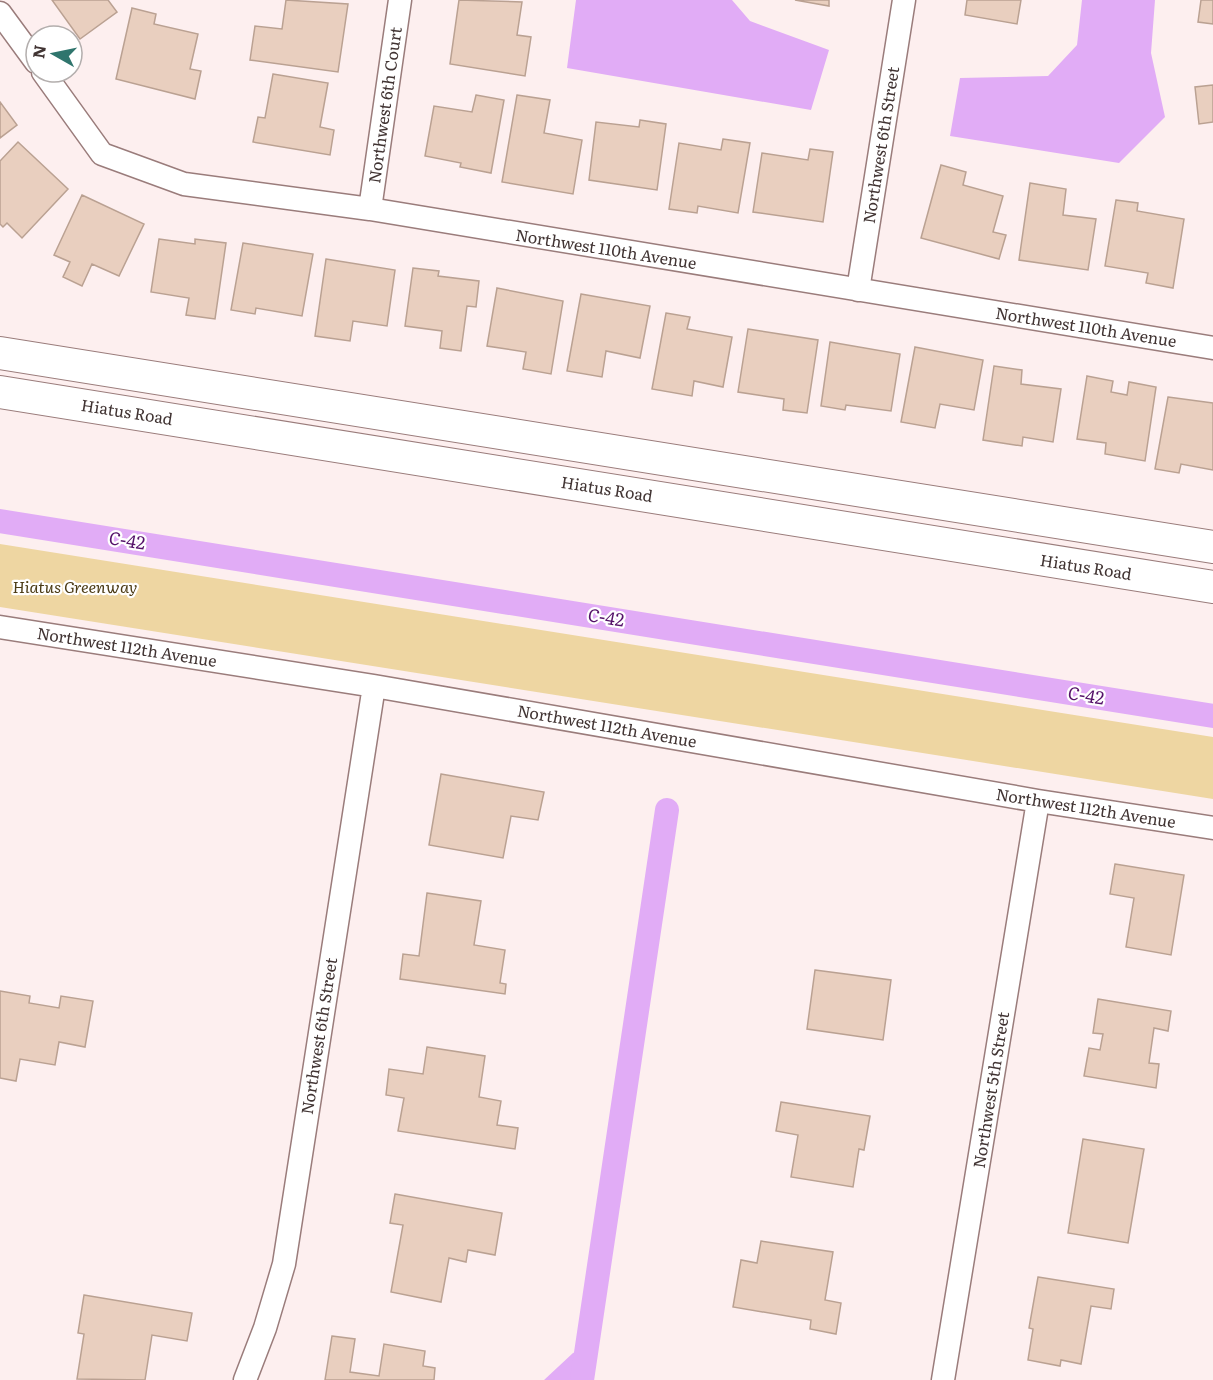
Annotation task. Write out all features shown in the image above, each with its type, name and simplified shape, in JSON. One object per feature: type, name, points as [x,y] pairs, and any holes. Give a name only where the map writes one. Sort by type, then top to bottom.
[{"type":"main road","points":[[0,353],[1213,547]]},
{"type":"main road","name":"Hiatus Road","points":[[0,392],[1213,587]]},
{"type":"street","name":"Northwest 6th Court","points":[[370,209],[400,0]]},
{"type":"street","name":"Northwest 6th Street","points":[[858,290],[904,0]]},
{"type":"street","points":[[0,12],[24,45]]},
{"type":"street","name":"Northwest 110th Avenue","points":[[52,84],[102,154],[184,184],[370,209],[1213,348]]},
{"type":"street","name":"Northwest 112th Avenue","points":[[0,627],[374,686],[1038,801],[1213,828]]},
{"type":"street","name":"Northwest 6th Street","points":[[245,1380],[265,1328],[284,1264],[374,686]]},
{"type":"street","name":"Northwest 5th Street","points":[[944,1380],[1038,801]]},
{"type":"green space","name":"Hiatus Greenway","points":[[0,544],[1213,737],[1213,799],[0,607]]},
{"type":"shaded area","points":[[576,0],[732,0],[750,21],[829,50],[811,110],[567,68]]},
{"type":"shaded area","points":[[1082,0],[1155,0],[1151,53],[1165,117],[1119,163],[950,136],[960,78],[1048,76],[1077,45]]},
{"type":"shaded area","points":[[587,1347],[582,1380],[544,1380],[573,1353]]},
{"type":"building","points":[[52,0],[108,0],[117,12],[84,36],[84,24],[69,24]]},
{"type":"building","points":[[286,0],[348,4],[338,72],[250,60],[255,26],[282,29]]},
{"type":"building","points":[[459,0],[522,2],[517,35],[531,37],[525,76],[450,64]]},
{"type":"building","points":[[795,0],[829,0],[829,6]]},
{"type":"building","points":[[967,0],[1021,0],[1017,24],[965,15]]},
{"type":"building","points":[[1201,0],[1213,0],[1213,24],[1198,22]]},
{"type":"building","points":[[132,8],[156,14],[154,24],[198,34],[190,69],[201,71],[195,99],[116,79]]},
{"type":"building","points":[[273,74],[328,83],[320,127],[334,130],[330,155],[253,142],[258,117],[265,118]]},
{"type":"building","points":[[1213,85],[1213,122],[1199,124],[1195,87]]},
{"type":"building","points":[[476,95],[504,100],[491,173],[460,167],[461,163],[425,156],[434,106],[472,112]]},
{"type":"building","points":[[517,95],[550,100],[544,133],[582,140],[573,194],[502,182]]},
{"type":"building","points":[[0,102],[17,125],[0,138]]},
{"type":"building","points":[[640,120],[666,124],[657,190],[589,180],[596,122],[639,127]]},
{"type":"building","points":[[723,139],[750,143],[738,213],[698,206],[697,213],[669,209],[679,143],[721,150]]},
{"type":"building","points":[[18,142],[68,189],[22,238],[7,223],[3,227],[0,224],[0,161]]},
{"type":"building","points":[[810,149],[833,152],[823,222],[753,212],[762,153],[808,160]]},
{"type":"building","points":[[941,165],[966,172],[963,185],[1003,196],[993,232],[1006,235],[999,259],[921,238]]},
{"type":"building","points":[[1030,183],[1066,189],[1063,215],[1096,219],[1088,270],[1019,260]]},
{"type":"building","points":[[82,195],[144,224],[119,276],[92,264],[82,286],[63,277],[70,262],[54,255]]},
{"type":"building","points":[[1116,200],[1138,203],[1137,211],[1184,219],[1173,288],[1146,283],[1148,273],[1105,266]]},
{"type":"building","points":[[159,239],[195,244],[195,239],[226,243],[215,319],[186,315],[189,298],[151,292]]},
{"type":"building","points":[[243,243],[313,254],[302,316],[256,308],[255,314],[231,310]]},
{"type":"building","points":[[326,259],[395,270],[387,326],[353,321],[350,341],[315,336]]},
{"type":"building","points":[[413,268],[439,271],[438,276],[479,281],[476,307],[467,306],[461,351],[440,348],[442,331],[405,326]]},
{"type":"building","points":[[497,288],[563,301],[551,374],[523,369],[526,352],[487,346]]},
{"type":"building","points":[[581,294],[650,306],[640,358],[606,351],[602,377],[567,371]]},
{"type":"building","points":[[666,313],[690,317],[687,329],[732,337],[723,387],[694,381],[692,396],[652,389]]},
{"type":"building","points":[[748,329],[818,340],[807,413],[783,410],[784,399],[738,392]]},
{"type":"building","points":[[830,342],[900,354],[891,411],[846,405],[845,410],[821,406]]},
{"type":"building","points":[[915,347],[983,360],[974,410],[940,404],[935,428],[901,422]]},
{"type":"building","points":[[994,366],[1022,370],[1021,384],[1061,389],[1053,442],[1023,437],[1022,446],[983,440]]},
{"type":"building","points":[[1087,376],[1113,381],[1111,392],[1127,395],[1129,382],[1156,387],[1145,461],[1105,454],[1106,443],[1077,439]]},
{"type":"building","points":[[1168,397],[1213,403],[1213,470],[1181,464],[1179,473],[1155,469]]},
{"type":"building","points":[[441,774],[544,792],[538,820],[511,816],[503,858],[429,845]]},
{"type":"building","points":[[1115,864],[1184,875],[1171,955],[1126,947],[1134,898],[1110,894]]},
{"type":"building","points":[[427,893],[481,901],[474,945],[505,950],[500,983],[506,984],[505,994],[400,979],[403,954],[419,956]]},
{"type":"building","points":[[815,970],[891,980],[883,1040],[807,1029]]},
{"type":"building","points":[[0,991],[30,996],[29,1003],[59,1008],[61,996],[93,1001],[85,1047],[59,1042],[55,1065],[20,1059],[16,1081],[0,1078]]},
{"type":"building","points":[[1098,999],[1171,1011],[1168,1031],[1154,1028],[1149,1063],[1159,1064],[1156,1088],[1084,1076],[1089,1048],[1100,1050],[1103,1034],[1093,1033]]},
{"type":"building","points":[[427,1047],[485,1056],[479,1097],[501,1101],[497,1125],[518,1128],[515,1149],[398,1131],[404,1098],[386,1095],[389,1069],[423,1074]]},
{"type":"building","points":[[781,1102],[870,1116],[864,1150],[859,1149],[853,1187],[791,1177],[798,1135],[776,1131]]},
{"type":"building","points":[[1083,1139],[1144,1149],[1128,1243],[1068,1233]]},
{"type":"building","points":[[395,1194],[502,1213],[495,1255],[468,1250],[466,1262],[449,1258],[441,1302],[391,1292],[403,1225],[390,1223]]},
{"type":"building","points":[[761,1241],[833,1252],[825,1300],[841,1303],[836,1334],[810,1329],[811,1320],[733,1307],[741,1260],[757,1263]]},
{"type":"building","points":[[1038,1277],[1114,1289],[1111,1309],[1091,1306],[1081,1364],[1061,1360],[1060,1366],[1028,1360],[1033,1329],[1029,1328]]},
{"type":"building","points":[[84,1295],[192,1313],[187,1341],[152,1335],[145,1380],[77,1379],[84,1334],[78,1333]]},
{"type":"building","points":[[332,1336],[355,1339],[350,1372],[379,1376],[384,1344],[425,1351],[423,1366],[435,1368],[434,1380],[325,1380]]},
{"type":"waterway","name":"C-42","points":[[0,521],[1213,716]]},
{"type":"waterway","points":[[582,1380],[667,810]]}]
